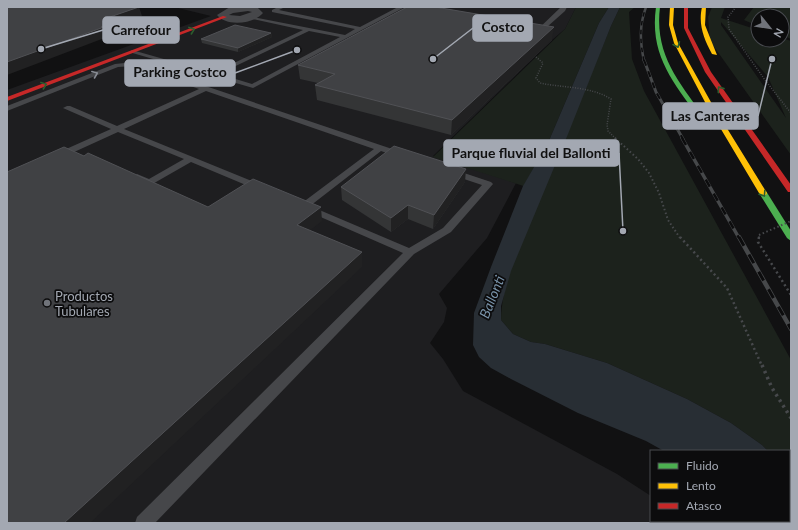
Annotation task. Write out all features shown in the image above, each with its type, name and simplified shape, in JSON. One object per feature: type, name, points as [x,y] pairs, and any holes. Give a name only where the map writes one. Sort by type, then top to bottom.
[{"type":"main road","points":[[658,7],[655,21],[658,38],[672,76],[707,126]]},
{"type":"main road","points":[[672,7],[671,25],[676,43],[708,104],[791,238]]},
{"type":"main road","points":[[686,7],[686,28],[708,72],[791,190]]},
{"type":"main road","points":[[704,7],[702,12],[702,24],[707,42],[720,64]]},
{"type":"main road","points":[[7,99],[136,53],[228,14]]},
{"type":"main road","points":[[766,137],[785,181]]},
{"type":"main road","points":[[729,157],[748,170]]},
{"type":"street","points":[[216,7],[237,19],[253,13]]},
{"type":"lane","points":[[282,7],[274,11],[292,16],[361,29]]},
{"type":"lane","points":[[136,53],[253,86],[402,7]]},
{"type":"lane","points":[[530,33],[536,34],[563,10],[564,7]]},
{"type":"lane","points":[[253,13],[277,22],[346,37]]},
{"type":"lane","points":[[253,13],[257,21],[291,29],[295,32],[288,39]]},
{"type":"lane","points":[[385,16],[399,15]]},
{"type":"lane","points":[[277,22],[292,16]]},
{"type":"lane","points":[[213,75],[309,29]]},
{"type":"lane","points":[[136,53],[154,53],[211,66],[230,66]]},
{"type":"lane","points":[[7,109],[117,65],[134,64],[409,158]]},
{"type":"lane","points":[[48,161],[204,89]]},
{"type":"lane","points":[[67,108],[268,192]]},
{"type":"lane","points":[[75,148],[86,153]]},
{"type":"lane","points":[[380,148],[300,205],[410,252]]},
{"type":"lane","points":[[128,173],[149,183],[190,159]]},
{"type":"lane","points":[[143,523],[410,252],[448,230],[488,184],[445,170]]},
{"type":"path","points":[[736,7],[728,17],[729,29],[765,80],[791,113]]},
{"type":"path","points":[[536,57],[543,63],[536,81],[560,88],[606,95],[611,99],[607,125],[608,131],[638,159],[649,173],[659,193],[668,220],[676,232],[727,288],[772,388],[791,418]]},
{"type":"path","points":[[791,221],[759,235],[758,242],[791,295]]},
{"type":"shaded area","points":[[174,7],[576,7],[565,29],[433,156],[516,183],[487,238],[439,294],[447,308],[444,322],[430,343],[443,359],[463,391],[617,474],[650,495],[650,522],[690,523],[7,523],[7,90],[211,16]]},
{"type":"shaded area","points":[[576,7],[609,7],[599,23],[548,143],[524,185],[543,192],[620,7],[635,7],[629,12],[632,59],[644,91],[791,360],[791,475],[790,450],[767,450],[731,423],[687,399],[607,363],[545,344],[531,342],[513,334],[501,320],[502,304],[510,271],[522,238],[542,192],[433,157],[565,29]]},
{"type":"shaded area","points":[[712,7],[725,7],[721,18],[750,27],[750,48],[790,48],[791,41],[791,155],[710,41],[708,17]],"holes":[[[721,22],[768,77],[786,118],[721,25]]]},
{"type":"shaded area","points":[[791,7],[791,39],[790,8],[753,8]]},
{"type":"shaded area","points":[[750,12],[750,23],[744,20]]},
{"type":"water","name":"Ballonti","points":[[609,7],[620,7],[511,271],[501,306],[501,320],[513,334],[531,342],[545,344],[607,363],[687,399],[731,423],[767,450],[662,450],[646,441],[578,413],[491,368],[479,357],[473,345],[474,313],[491,267],[523,186],[548,143],[599,23]]},
{"type":"water","points":[[790,474],[791,523],[747,522],[790,522]]},
{"type":"building","points":[[7,7],[139,7],[104,19],[114,21],[101,27],[104,27],[7,62]]},
{"type":"building","points":[[407,7],[435,7],[554,27],[452,120],[315,85],[335,74],[298,65]]},
{"type":"building","points":[[235,25],[271,33],[238,48],[201,39]]},
{"type":"building","points":[[394,146],[466,169],[434,215],[408,205],[391,218],[341,187]]},
{"type":"building","points":[[64,147],[84,156],[88,153],[208,207],[253,179],[321,207],[297,225],[362,252],[64,523],[7,523],[7,172]]},
{"type":"railway","points":[[644,61],[641,34],[642,21],[646,7]]},
{"type":"railway","points":[[644,60],[656,92],[683,139]]},
{"type":"railway","points":[[682,138],[739,238]]},
{"type":"railway","points":[[739,237],[791,329]]},
{"type":"traffic: fast","points":[[658,7],[656,23],[657,39],[662,54],[676,82],[704,121]]},
{"type":"traffic: fast","points":[[763,193],[791,238]]},
{"type":"traffic: slow","points":[[672,7],[671,25],[676,43],[709,104],[763,193]]},
{"type":"traffic: slow","points":[[704,7],[702,19],[704,31],[715,54]]},
{"type":"traffic: jam","points":[[686,7],[686,28],[708,72],[791,190]]},
{"type":"traffic: jam","points":[[7,99],[225,17]]},
{"type":"place","name":"Carrefour","points":[[41,49]]},
{"type":"place","name":"Parking Costco","points":[[297,50]]},
{"type":"place","name":"Costco","points":[[433,59]]},
{"type":"place","name":"Las Canteras","points":[[772,59]]},
{"type":"place","name":"Parque fluvial del Ballonti","points":[[623,231]]},
{"type":"place","name":"Productos Tubulares","points":[[47,303]]}]
